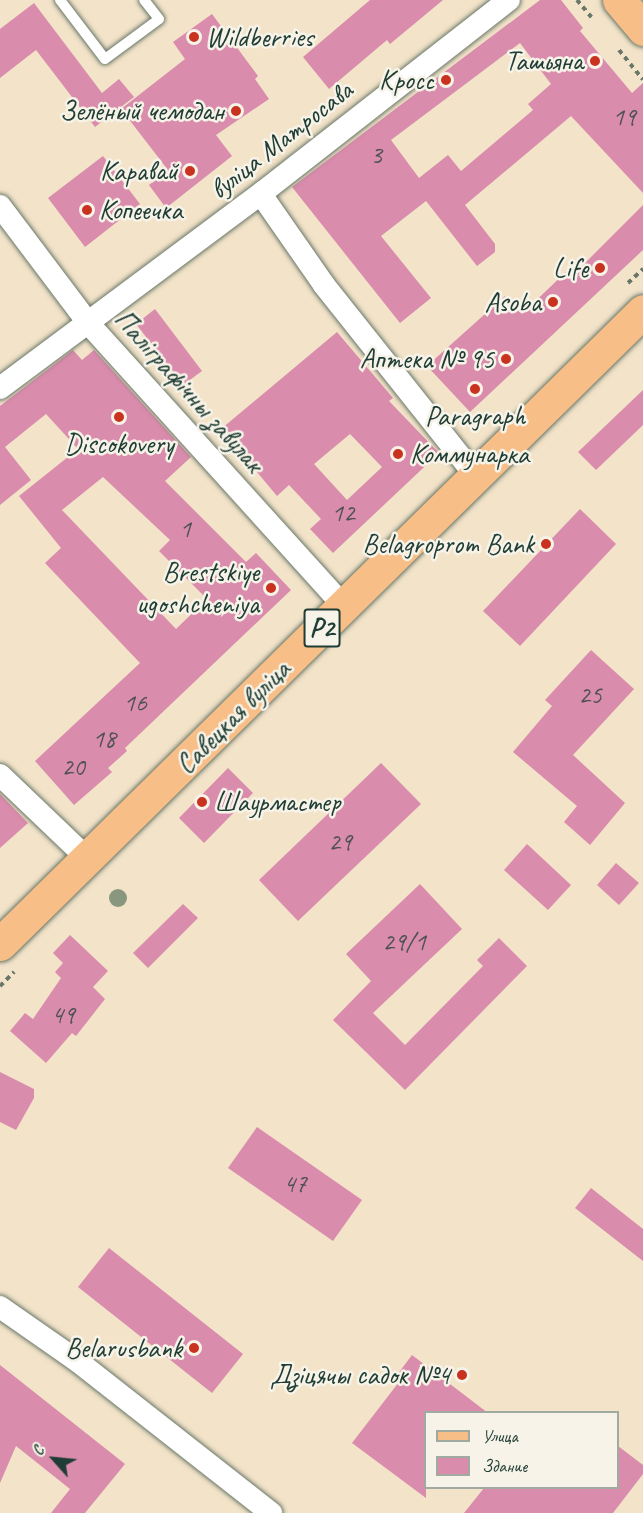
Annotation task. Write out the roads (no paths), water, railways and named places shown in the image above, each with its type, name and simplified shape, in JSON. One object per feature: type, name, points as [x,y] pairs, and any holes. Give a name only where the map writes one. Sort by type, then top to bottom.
[{"type":"main road","points":[[619,0],[643,29]]},
{"type":"main road","name":"Савецкая вуліца","points":[[0,944],[89,860],[643,311]]},
{"type":"street","name":"вуліца Матросава","points":[[0,388],[89,324],[263,192],[509,0]]},
{"type":"street","points":[[263,192],[265,200],[324,285],[476,476]]},
{"type":"street","name":"Паліграфічны завулак","points":[[0,206],[89,324],[344,606]]},
{"type":"street","points":[[0,775],[89,860]]},
{"type":"street","points":[[0,1306],[76,1360],[271,1513]]},
{"type":"lane","points":[[60,0],[105,59],[159,19],[144,0]]},
{"type":"place","name":"Wildberries","points":[[194,37]]},
{"type":"place","name":"Ташьяна","points":[[595,61]]},
{"type":"place","name":"Кросс","points":[[446,80]]},
{"type":"place","name":"Зелёный чемодан","points":[[236,111]]},
{"type":"place","name":"Каравай","points":[[190,171]]},
{"type":"place","name":"Копеечка","points":[[87,210]]},
{"type":"place","name":"Life","points":[[600,268]]},
{"type":"place","name":"Asoba","points":[[553,302]]},
{"type":"place","name":"Аптека № 95","points":[[506,359]]},
{"type":"place","name":"Paragraph","points":[[475,389]]},
{"type":"place","name":"Discokovery","points":[[119,417]]},
{"type":"place","name":"Коммунарка","points":[[398,454]]},
{"type":"place","name":"Belagroprom Bank","points":[[546,544]]},
{"type":"place","name":"Brestskiye ugoshcheniya","points":[[271,588]]},
{"type":"place","name":"Шаурмастер","points":[[202,802]]},
{"type":"place","name":"Belarusbank","points":[[194,1348]]},
{"type":"place","name":"Дзіцячы садок №4","points":[[462,1375]]}]
